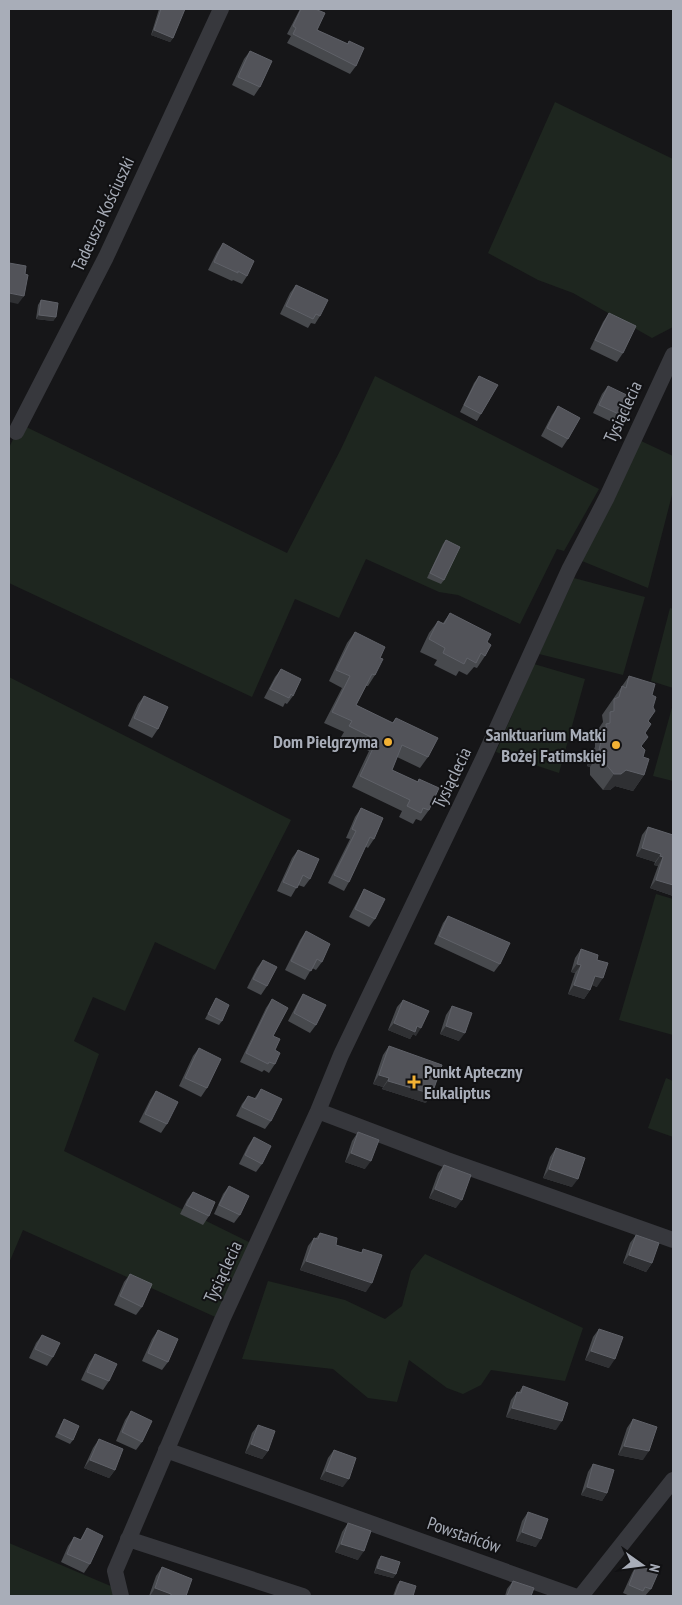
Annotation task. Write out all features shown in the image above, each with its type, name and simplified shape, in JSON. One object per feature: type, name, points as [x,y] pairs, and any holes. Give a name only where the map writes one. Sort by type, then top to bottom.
[{"type":"street","name":"Tadeusza Kościuszki","points":[[16,432],[106,256],[220,9]]},
{"type":"street","name":"Tysiąclecia","points":[[121,1596],[115,1571],[222,1320],[318,1111],[341,1055],[484,757],[569,570],[607,497],[673,355]]},
{"type":"street","points":[[318,1111],[673,1240]]},
{"type":"street","name":"Powstańców","points":[[166,1450],[574,1596]]},
{"type":"street","points":[[581,1596],[673,1480]]},
{"type":"street","points":[[128,1539],[303,1596]]},
{"type":"shaded area","points":[[555,102],[673,159],[673,327],[652,338],[573,293],[538,280],[488,253]]},
{"type":"shaded area","points":[[375,376],[599,489],[564,551],[557,549],[520,624],[458,595],[439,592],[366,559],[339,618],[295,599],[252,697],[9,583],[9,448],[20,424],[287,553],[341,449]]},
{"type":"shaded area","points":[[639,440],[673,456],[673,491],[648,588],[582,561]]},
{"type":"shaded area","points":[[574,578],[645,597],[623,675],[539,654]]},
{"type":"shaded area","points":[[670,608],[673,609],[673,688],[651,681]]},
{"type":"shaded area","points":[[534,664],[585,679],[559,773],[496,752]]},
{"type":"shaded area","points":[[9,677],[291,820],[215,970],[155,942],[125,1011],[93,997],[74,1041],[99,1054],[64,1151],[257,1246],[222,1320],[23,1230],[9,1263]]},
{"type":"shaded area","points":[[673,704],[673,781],[653,776]]},
{"type":"shaded area","points":[[656,894],[673,899],[673,1035],[619,1020]]},
{"type":"shaded area","points":[[666,1078],[673,1081],[673,1137],[648,1128]]},
{"type":"shaded area","points":[[425,1254],[583,1328],[565,1381],[491,1370],[481,1385],[463,1394],[447,1388],[409,1360],[397,1402],[368,1398],[333,1369],[242,1359],[268,1281],[345,1300],[385,1319],[402,1306],[411,1271]]},
{"type":"shaded area","points":[[9,1543],[120,1590],[121,1596],[9,1596]]},
{"type":"building","points":[[161,9],[185,9],[173,38],[154,30]]},
{"type":"building","points":[[301,9],[315,9],[325,13],[317,30],[348,44],[349,41],[364,48],[356,66],[293,34],[296,28],[293,26]]},
{"type":"building","points":[[250,51],[272,61],[260,87],[238,77]]},
{"type":"building","points":[[223,243],[254,261],[247,276],[214,262]]},
{"type":"building","points":[[9,263],[26,266],[25,274],[28,275],[24,296],[9,293]]},
{"type":"building","points":[[296,285],[328,300],[320,316],[316,314],[313,319],[286,306]]},
{"type":"building","points":[[41,300],[58,303],[56,317],[39,315]]},
{"type":"building","points":[[609,313],[636,326],[623,353],[595,340]]},
{"type":"building","points":[[479,376],[498,385],[481,414],[464,405]]},
{"type":"building","points":[[608,386],[633,398],[623,416],[599,405]]},
{"type":"building","points":[[558,406],[580,418],[568,439],[547,428]]},
{"type":"building","points":[[446,540],[460,547],[444,580],[430,573]]},
{"type":"building","points":[[450,613],[491,634],[487,642],[491,645],[485,656],[481,653],[476,663],[467,658],[464,664],[443,653],[445,648],[429,639],[438,621],[444,624]]},
{"type":"building","points":[[355,632],[385,647],[380,658],[383,659],[375,675],[372,674],[356,705],[393,723],[396,718],[438,738],[428,757],[402,745],[392,770],[418,782],[419,779],[439,788],[429,810],[423,808],[421,813],[407,806],[410,800],[360,776],[377,740],[349,726],[352,721],[332,712],[350,676],[336,670]]},
{"type":"building","points":[[281,669],[301,679],[293,696],[291,694],[289,698],[270,689]]},
{"type":"building","name":"Sanktuarium Matki Bożej Fatimskiej","points":[[629,676],[655,684],[652,695],[656,697],[653,707],[655,711],[648,721],[651,724],[645,733],[648,737],[641,746],[645,750],[643,757],[649,759],[644,775],[626,770],[621,774],[614,774],[601,758],[601,750],[599,750],[602,737],[607,737],[606,724],[610,723],[610,712],[614,711],[614,699],[619,697],[622,686],[626,688]]},
{"type":"building","points":[[144,696],[168,707],[158,729],[134,718]]},
{"type":"building","points":[[361,808],[383,818],[374,839],[370,837],[349,882],[334,875],[356,831],[352,829]]},
{"type":"building","points":[[648,827],[673,835],[673,885],[656,880],[663,857],[660,856],[661,854],[642,848]]},
{"type":"building","points":[[298,850],[319,859],[310,879],[303,875],[297,888],[283,882]]},
{"type":"building","points":[[364,889],[385,899],[375,919],[355,909]]},
{"type":"building","points":[[448,916],[510,943],[500,964],[439,936]]},
{"type":"building","points":[[306,931],[330,944],[322,962],[317,959],[311,971],[291,961]]},
{"type":"building","points":[[581,949],[598,955],[597,960],[608,963],[603,978],[595,976],[590,990],[574,985],[581,965],[577,964]]},
{"type":"building","points":[[263,960],[277,967],[267,986],[253,979]]},
{"type":"building","points":[[303,994],[326,1005],[316,1025],[294,1013]]},
{"type":"building","points":[[216,998],[229,1005],[222,1021],[208,1014]]},
{"type":"building","points":[[272,999],[288,1008],[273,1036],[280,1039],[275,1050],[280,1053],[275,1064],[269,1062],[268,1064],[246,1053]]},
{"type":"building","points":[[403,1000],[429,1011],[421,1028],[417,1026],[415,1032],[394,1023]]},
{"type":"building","points":[[452,1006],[472,1013],[465,1033],[446,1026]]},
{"type":"building","points":[[389,1046],[442,1065],[432,1094],[388,1081],[389,1078],[379,1075]]},
{"type":"building","points":[[199,1048],[221,1059],[207,1088],[185,1078]]},
{"type":"building","points":[[261,1089],[282,1099],[271,1121],[242,1107],[248,1096],[256,1099]]},
{"type":"building","points":[[156,1091],[178,1102],[167,1124],[145,1114]]},
{"type":"building","points":[[358,1132],[379,1140],[371,1161],[351,1153]]},
{"type":"building","points":[[254,1137],[271,1146],[262,1164],[245,1155]]},
{"type":"building","points":[[556,1148],[585,1158],[578,1179],[549,1169]]},
{"type":"building","points":[[444,1165],[471,1175],[462,1200],[435,1189]]},
{"type":"building","points":[[229,1186],[249,1196],[240,1215],[219,1205]]},
{"type":"building","points":[[193,1192],[215,1202],[209,1216],[186,1205]]},
{"type":"building","points":[[320,1233],[337,1238],[336,1245],[362,1253],[363,1249],[382,1255],[372,1283],[306,1261],[314,1238],[318,1239]]},
{"type":"building","points":[[636,1235],[659,1243],[652,1263],[629,1255]]},
{"type":"building","points":[[130,1274],[152,1284],[142,1307],[120,1296]]},
{"type":"building","points":[[599,1329],[623,1337],[615,1359],[591,1351]]},
{"type":"building","points":[[158,1330],[178,1339],[168,1362],[148,1353]]},
{"type":"building","points":[[42,1335],[60,1343],[53,1357],[35,1349]]},
{"type":"building","points":[[95,1354],[117,1364],[109,1381],[87,1372]]},
{"type":"building","points":[[523,1386],[568,1403],[562,1421],[512,1408],[517,1392],[521,1393]]},
{"type":"building","points":[[131,1411],[152,1421],[142,1442],[122,1432]]},
{"type":"building","points":[[64,1419],[79,1426],[73,1440],[58,1433]]},
{"type":"building","points":[[633,1419],[657,1427],[649,1451],[624,1446]]},
{"type":"building","points":[[258,1425],[275,1431],[268,1451],[251,1444]]},
{"type":"building","points":[[99,1439],[123,1449],[115,1470],[90,1460]]},
{"type":"building","points":[[334,1450],[356,1458],[349,1479],[326,1471]]},
{"type":"building","points":[[593,1464],[614,1470],[607,1493],[587,1487]]},
{"type":"building","points":[[528,1512],[548,1519],[541,1539],[522,1532]]},
{"type":"building","points":[[348,1523],[371,1531],[364,1551],[341,1544]]},
{"type":"building","points":[[87,1528],[103,1536],[90,1564],[67,1554],[74,1537],[81,1540]]},
{"type":"building","points":[[381,1556],[400,1562],[396,1574],[377,1568]]},
{"type":"building","points":[[637,1564],[658,1573],[651,1589],[645,1587],[643,1591],[629,1585]]},
{"type":"building","points":[[162,1567],[192,1579],[186,1596],[171,1596],[171,1594],[155,1588]]},
{"type":"building","points":[[400,1581],[416,1586],[413,1596],[395,1595]]},
{"type":"building","points":[[513,1581],[534,1588],[531,1596],[507,1596]]},
{"type":"place","name":"Dom Pielgrzyma","points":[[388,742]]},
{"type":"place","name":"Sanktuarium Matki Bożej Fatimskiej","points":[[616,745]]},
{"type":"place","name":"Punkt Apteczny Eukaliptus","points":[[414,1082]]}]
